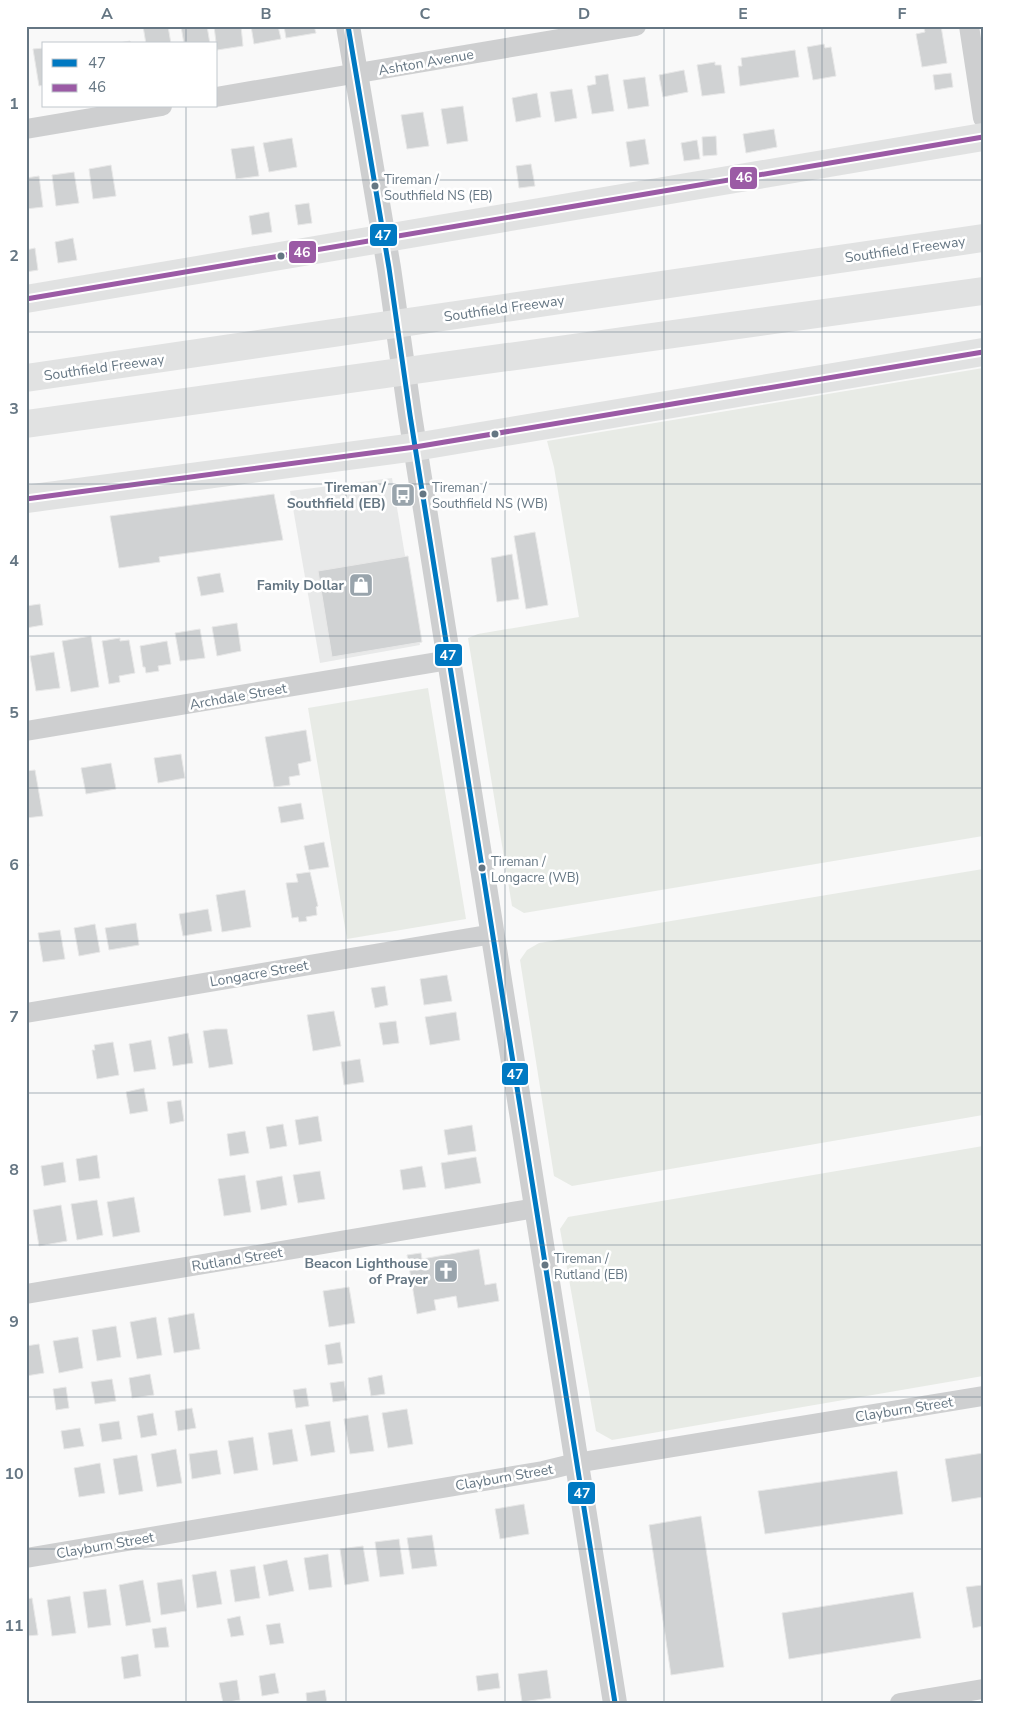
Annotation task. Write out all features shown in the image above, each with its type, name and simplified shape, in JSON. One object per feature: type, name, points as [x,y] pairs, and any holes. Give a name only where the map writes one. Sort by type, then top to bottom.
[{"type":"main road","points":[[26,299],[983,137]]},
{"type":"main road","name":"Southfield Freeway","points":[[26,378],[983,236]]},
{"type":"main road","points":[[26,424],[974,294]]},
{"type":"main road","points":[[26,499],[415,447],[983,352]]},
{"type":"street","points":[[348,26],[382,238],[389,268],[415,447],[615,1703]]},
{"type":"street","name":"Ashton Avenue","points":[[218,97],[636,26]]},
{"type":"street","points":[[969,26],[983,118]]},
{"type":"street","points":[[26,129],[150,108]]},
{"type":"street","name":"Archdale Street","points":[[26,731],[449,660]]},
{"type":"street","name":"Longacre Street","points":[[26,1013],[492,934]]},
{"type":"street","name":"Rutland Street","points":[[26,1294],[536,1208]]},
{"type":"street","name":"Clayburn Street","points":[[26,1558],[543,1471],[576,1463],[983,1396]]},
{"type":"street","points":[[900,1703],[983,1689]]},
{"type":"shaded area","points":[[983,368],[983,836],[524,913],[512,906],[468,638],[478,634],[579,617],[554,467],[547,441]]},
{"type":"shaded area","points":[[392,478],[420,645],[320,663],[290,491]]},
{"type":"shaded area","points":[[428,688],[466,919],[347,939],[308,708]]},
{"type":"shaded area","points":[[983,869],[983,1115],[572,1186],[554,1176],[520,960],[527,950],[539,943]]},
{"type":"shaded area","points":[[983,1146],[983,1376],[612,1440],[596,1431],[560,1229],[568,1217]]},
{"type":"building","points":[[143,26],[168,26],[171,42],[146,42]]},
{"type":"building","points":[[181,26],[207,26],[210,42],[184,42]]},
{"type":"building","points":[[214,26],[241,26],[243,46],[218,50],[218,42],[216,42]]},
{"type":"building","points":[[251,26],[278,26],[281,39],[254,44]]},
{"type":"building","points":[[284,26],[314,26],[316,33],[286,38]]},
{"type":"building","points":[[941,26],[947,63],[922,67],[916,34],[925,32],[924,28]]},
{"type":"building","points":[[824,44],[825,48],[831,47],[836,76],[813,80],[807,47]]},
{"type":"building","points":[[42,48],[42,85],[39,86],[33,49]]},
{"type":"building","points":[[795,50],[799,77],[740,86],[738,66],[742,66],[741,58]]},
{"type":"building","points":[[715,62],[715,65],[721,65],[725,93],[702,96],[697,65]]},
{"type":"building","points":[[684,70],[688,92],[663,97],[659,75]]},
{"type":"building","points":[[951,73],[953,87],[935,90],[933,75]]},
{"type":"building","points":[[608,74],[614,111],[592,114],[587,86],[596,84],[595,76]]},
{"type":"building","points":[[645,77],[649,106],[628,109],[623,80]]},
{"type":"building","points":[[572,89],[577,118],[555,122],[550,92]]},
{"type":"building","points":[[537,93],[541,117],[516,122],[512,98]]},
{"type":"building","points":[[463,106],[468,141],[447,144],[441,109]]},
{"type":"building","points":[[423,112],[429,146],[407,149],[401,115]]},
{"type":"building","points":[[774,129],[777,147],[746,153],[743,134]]},
{"type":"building","points":[[716,136],[717,155],[703,156],[702,137]]},
{"type":"building","points":[[292,138],[297,167],[269,172],[263,143]]},
{"type":"building","points":[[645,139],[649,164],[630,167],[626,142]]},
{"type":"building","points":[[697,140],[700,159],[684,161],[681,143]]},
{"type":"building","points":[[254,146],[259,176],[236,179],[231,149]]},
{"type":"building","points":[[531,164],[535,186],[519,188],[516,166]]},
{"type":"building","points":[[111,165],[116,196],[93,199],[89,169]]},
{"type":"building","points":[[74,172],[79,203],[56,206],[52,175]]},
{"type":"building","points":[[39,176],[43,207],[26,209],[26,178]]},
{"type":"building","points":[[309,203],[312,223],[298,225],[295,205]]},
{"type":"building","points":[[269,212],[272,232],[252,235],[249,216]]},
{"type":"building","points":[[73,238],[77,260],[58,263],[55,242]]},
{"type":"building","points":[[35,248],[38,270],[26,272],[26,250]]},
{"type":"building","points":[[274,494],[283,540],[159,557],[160,562],[119,568],[110,516]]},
{"type":"building","points":[[535,532],[548,605],[526,609],[514,536]]},
{"type":"building","points":[[512,554],[519,599],[497,602],[491,558]]},
{"type":"building","points":[[408,556],[422,642],[332,657],[318,571]]},
{"type":"building","points":[[220,573],[224,592],[201,596],[197,577]]},
{"type":"building","points":[[40,604],[43,625],[26,628],[26,606]]},
{"type":"building","points":[[237,623],[241,651],[217,656],[212,627]]},
{"type":"building","points":[[200,629],[205,658],[180,661],[175,633]]},
{"type":"building","points":[[91,636],[99,687],[71,692],[62,641]]},
{"type":"building","points":[[120,638],[120,641],[129,640],[135,673],[119,676],[120,682],[109,684],[102,641]]},
{"type":"building","points":[[167,641],[171,664],[158,666],[159,671],[146,673],[145,667],[143,667],[140,646]]},
{"type":"building","points":[[54,652],[60,688],[36,691],[30,656]]},
{"type":"building","points":[[306,730],[311,761],[298,764],[300,775],[289,777],[290,785],[274,787],[265,737]]},
{"type":"building","points":[[181,754],[185,778],[158,783],[154,758]]},
{"type":"building","points":[[111,763],[116,789],[86,794],[81,768]]},
{"type":"building","points":[[35,770],[43,816],[26,818],[26,771]]},
{"type":"building","points":[[301,803],[304,819],[281,823],[278,807]]},
{"type":"building","points":[[324,842],[329,867],[309,870],[304,846]]},
{"type":"building","points":[[26,847],[29,866],[26,866]]},
{"type":"building","points":[[310,872],[318,906],[316,907],[317,915],[306,917],[307,921],[299,922],[298,917],[292,918],[286,883],[298,882],[296,874]]},
{"type":"building","points":[[245,890],[251,927],[222,932],[216,895]]},
{"type":"building","points":[[208,909],[212,931],[183,936],[179,914]]},
{"type":"building","points":[[136,923],[139,945],[109,950],[105,928]]},
{"type":"building","points":[[95,924],[100,952],[79,956],[74,928]]},
{"type":"building","points":[[60,930],[65,959],[43,962],[38,933]]},
{"type":"building","points":[[447,975],[452,1001],[424,1005],[420,979]]},
{"type":"building","points":[[385,986],[388,1005],[375,1008],[371,988]]},
{"type":"building","points":[[334,1011],[341,1046],[313,1051],[307,1015]]},
{"type":"building","points":[[456,1012],[460,1040],[430,1045],[425,1017]]},
{"type":"building","points":[[396,1021],[399,1043],[383,1045],[379,1023]]},
{"type":"building","points":[[227,1029],[233,1064],[209,1068],[203,1031]]},
{"type":"building","points":[[188,1033],[193,1063],[173,1066],[168,1037]]},
{"type":"building","points":[[151,1040],[156,1069],[134,1072],[129,1044]]},
{"type":"building","points":[[113,1042],[119,1075],[97,1079],[92,1050],[95,1050],[94,1045]]},
{"type":"building","points":[[360,1059],[364,1082],[344,1085],[341,1062]]},
{"type":"building","points":[[144,1088],[148,1111],[130,1114],[126,1092]]},
{"type":"building","points":[[181,1100],[184,1121],[170,1124],[167,1102]]},
{"type":"building","points":[[318,1116],[322,1141],[299,1145],[295,1120]]},
{"type":"building","points":[[283,1124],[287,1146],[270,1149],[266,1127]]},
{"type":"building","points":[[472,1125],[476,1151],[448,1155],[444,1130]]},
{"type":"building","points":[[245,1131],[249,1153],[230,1156],[227,1134]]},
{"type":"building","points":[[97,1155],[100,1178],[79,1181],[76,1159]]},
{"type":"building","points":[[476,1157],[481,1183],[445,1189],[441,1163]]},
{"type":"building","points":[[63,1162],[66,1182],[44,1186],[41,1166]]},
{"type":"building","points":[[422,1166],[426,1187],[403,1190],[400,1170]]},
{"type":"building","points":[[320,1171],[325,1199],[298,1203],[293,1175]]},
{"type":"building","points":[[245,1175],[251,1212],[224,1216],[218,1179]]},
{"type":"building","points":[[282,1176],[287,1205],[261,1210],[256,1181]]},
{"type":"building","points":[[134,1197],[140,1232],[113,1237],[107,1202]]},
{"type":"building","points":[[97,1200],[103,1235],[77,1240],[71,1204]]},
{"type":"building","points":[[61,1205],[67,1241],[39,1246],[33,1210]]},
{"type":"building","name":"Beacon Lighthouse of Prayer","points":[[479,1249],[485,1285],[496,1283],[499,1301],[458,1308],[456,1296],[434,1300],[436,1310],[417,1314],[407,1255],[421,1253],[422,1259]]},
{"type":"building","points":[[349,1287],[355,1323],[329,1327],[323,1291]]},
{"type":"building","points":[[194,1313],[200,1349],[174,1353],[168,1318]]},
{"type":"building","points":[[156,1317],[162,1355],[137,1359],[130,1322]]},
{"type":"building","points":[[116,1326],[121,1357],[97,1361],[92,1330]]},
{"type":"building","points":[[78,1337],[83,1368],[59,1373],[53,1341]]},
{"type":"building","points":[[340,1342],[343,1363],[328,1365],[325,1345]]},
{"type":"building","points":[[39,1344],[44,1373],[26,1376],[26,1346]]},
{"type":"building","points":[[150,1374],[154,1395],[132,1398],[129,1378]]},
{"type":"building","points":[[382,1375],[385,1394],[371,1396],[368,1378]]},
{"type":"building","points":[[112,1379],[116,1401],[95,1404],[91,1382]]},
{"type":"building","points":[[344,1381],[347,1400],[333,1402],[330,1383]]},
{"type":"building","points":[[66,1387],[69,1408],[56,1410],[53,1389]]},
{"type":"building","points":[[306,1388],[309,1406],[296,1408],[293,1390]]},
{"type":"building","points":[[192,1408],[196,1428],[178,1431],[175,1411]]},
{"type":"building","points":[[407,1409],[413,1444],[388,1448],[382,1413]]},
{"type":"building","points":[[153,1413],[157,1435],[141,1438],[137,1416]]},
{"type":"building","points":[[368,1415],[374,1451],[350,1454],[344,1419]]},
{"type":"building","points":[[119,1421],[122,1439],[102,1442],[99,1424]]},
{"type":"building","points":[[330,1421],[335,1452],[311,1456],[305,1425]]},
{"type":"building","points":[[80,1428],[84,1446],[64,1449],[61,1431]]},
{"type":"building","points":[[292,1429],[298,1461],[273,1465],[268,1433]]},
{"type":"building","points":[[253,1437],[258,1470],[234,1474],[228,1441]]},
{"type":"building","points":[[176,1449],[182,1483],[157,1487],[151,1454]]},
{"type":"building","points":[[217,1450],[221,1474],[192,1479],[189,1454]]},
{"type":"building","points":[[983,1453],[983,1497],[952,1502],[945,1459]]},
{"type":"building","points":[[137,1455],[143,1491],[119,1495],[113,1459]]},
{"type":"building","points":[[100,1463],[105,1493],[79,1497],[74,1468]]},
{"type":"building","points":[[897,1471],[903,1514],[765,1534],[758,1491]]},
{"type":"building","points":[[524,1504],[529,1534],[500,1539],[495,1509]]},
{"type":"building","points":[[701,1516],[724,1667],[671,1675],[649,1525]]},
{"type":"building","points":[[432,1535],[437,1566],[412,1569],[407,1538]]},
{"type":"building","points":[[399,1539],[404,1574],[380,1577],[375,1542]]},
{"type":"building","points":[[363,1546],[369,1581],[345,1585],[340,1549]]},
{"type":"building","points":[[328,1554],[332,1587],[309,1590],[304,1558]]},
{"type":"building","points":[[287,1560],[294,1591],[269,1596],[263,1565]]},
{"type":"building","points":[[255,1566],[260,1598],[235,1602],[230,1570]]},
{"type":"building","points":[[216,1571],[222,1604],[197,1608],[192,1575]]},
{"type":"building","points":[[182,1579],[186,1611],[161,1615],[157,1583]]},
{"type":"building","points":[[143,1580],[151,1622],[126,1626],[119,1585]]},
{"type":"building","points":[[983,1585],[983,1626],[973,1628],[966,1587]]},
{"type":"building","points":[[106,1589],[111,1625],[88,1628],[83,1592]]},
{"type":"building","points":[[913,1592],[921,1638],[789,1659],[782,1613]]},
{"type":"building","points":[[70,1596],[76,1633],[52,1636],[47,1600]]},
{"type":"building","points":[[32,1598],[38,1635],[26,1636],[26,1599]]},
{"type":"building","points":[[240,1616],[244,1635],[231,1637],[227,1619]]},
{"type":"building","points":[[280,1623],[284,1643],[270,1645],[266,1625]]},
{"type":"building","points":[[166,1627],[169,1647],[155,1648],[152,1629]]},
{"type":"building","points":[[138,1654],[141,1676],[124,1679],[121,1657]]},
{"type":"building","points":[[547,1670],[551,1698],[522,1702],[518,1674]]},
{"type":"building","points":[[275,1673],[279,1693],[262,1696],[259,1676]]},
{"type":"building","points":[[498,1673],[500,1688],[478,1691],[476,1676]]},
{"type":"building","points":[[237,1680],[240,1700],[223,1703],[219,1683]]},
{"type":"building","points":[[325,1690],[327,1703],[307,1703],[306,1693]]},
{"type":"transit line","name":"47","points":[[348,26],[389,268],[410,415],[615,1703]]},
{"type":"transit line","name":"46","points":[[26,299],[983,137]]},
{"type":"transit line","name":"46","points":[[26,499],[415,447],[983,352]]},
{"type":"place","name":"Tireman / Southfield NS (EB)","points":[[375,186]]},
{"type":"place","name":"Tireman / Southfield NS (WB)","points":[[423,494]]},
{"type":"place","name":"Tireman / Southfield (EB)","points":[[403,495]]},
{"type":"place","name":"Family Dollar","points":[[361,585]]},
{"type":"place","name":"Tireman / Longacre (WB)","points":[[482,868]]},
{"type":"place","name":"Tireman / Rutland (EB)","points":[[545,1265]]},
{"type":"place","name":"Beacon Lighthouse of Prayer","points":[[446,1271]]}]
